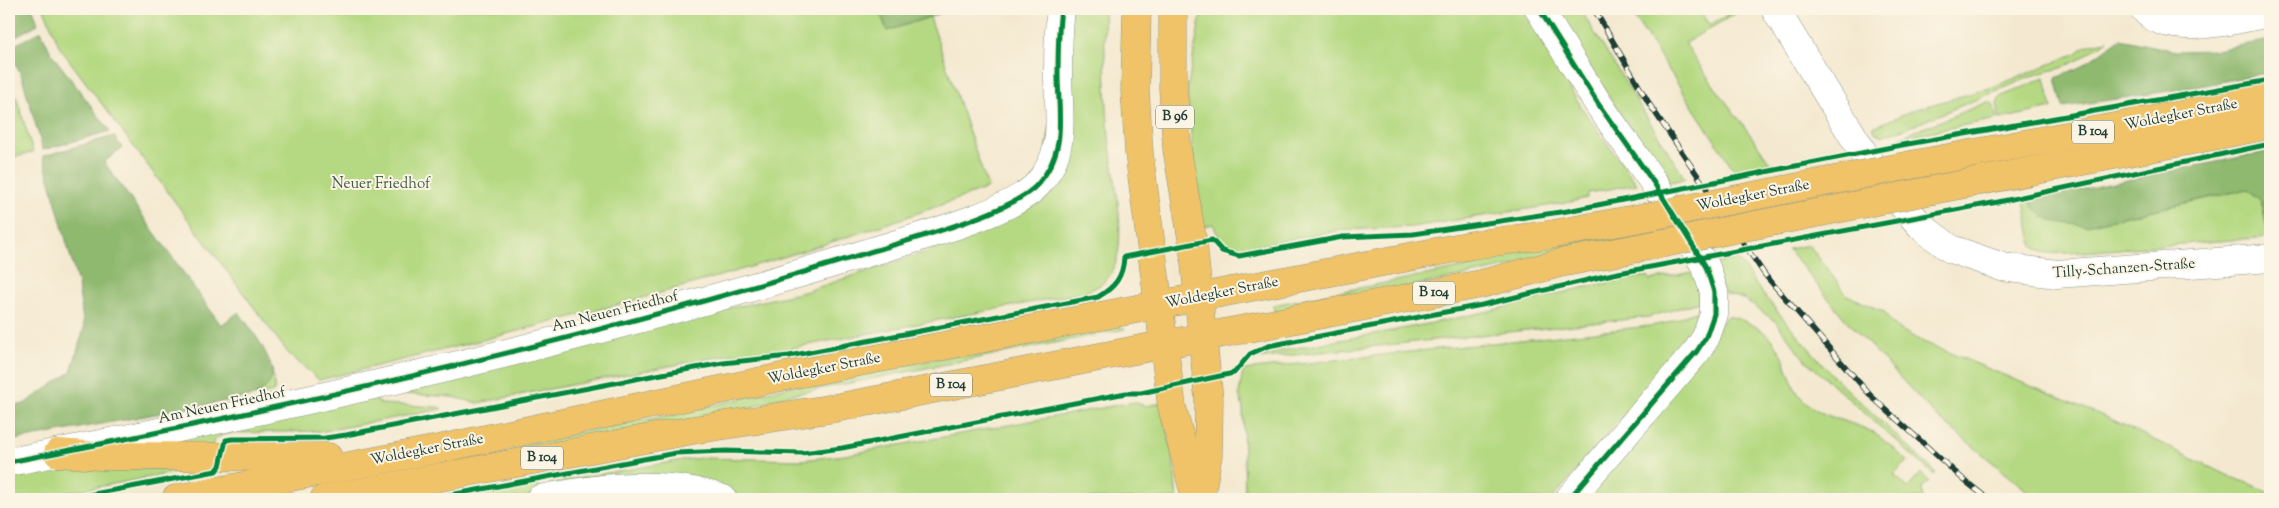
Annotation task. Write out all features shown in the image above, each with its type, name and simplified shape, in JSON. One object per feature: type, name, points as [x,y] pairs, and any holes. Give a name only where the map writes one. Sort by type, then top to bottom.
[{"type":"main road","name":"B 96","points":[[1137,9],[1135,90],[1139,144],[1164,344]]},
{"type":"main road","name":"B 96","points":[[1174,9],[1173,88],[1178,149],[1193,244],[1203,337]]},
{"type":"main road","name":"Woldegker Straße","points":[[176,499],[397,456],[786,376],[1472,245],[1554,234],[2270,98]]},
{"type":"main road","name":"Woldegker Straße","points":[[324,499],[693,430],[835,408],[1481,284],[1560,263],[1664,242],[2270,125]]},
{"type":"main road","points":[[1198,499],[1208,455],[1209,400],[1203,337]]},
{"type":"main road","points":[[1164,344],[1172,406],[1198,499]]},
{"type":"main road","points":[[58,452],[119,457],[397,456]]},
{"type":"street","name":"Am Neuen Friedhof","points":[[9,462],[227,419],[376,385],[676,310],[900,242],[1002,206],[1022,197],[1036,186],[1045,175],[1059,144],[1061,126],[1058,34],[1061,9]]},
{"type":"street","points":[[1540,9],[1599,105],[1654,183],[1698,252],[1711,280],[1715,304],[1712,324],[1697,352],[1570,499]]},
{"type":"street","name":"Tilly-Schanzen-Straße","points":[[1775,9],[1880,180],[1923,228],[1951,249],[2002,267],[2057,274],[2270,258]]},
{"type":"street","points":[[2144,9],[2159,20],[2174,24],[2196,24],[2270,13]]},
{"type":"street","points":[[540,499],[585,490],[632,487],[672,489],[723,499]]},
{"type":"green space","points":[[9,9],[33,9],[38,24],[9,40]]},
{"type":"green space","name":"Neuer Friedhof","points":[[44,9],[879,9],[887,31],[930,17],[988,188],[823,245],[740,270],[488,339],[319,380],[288,353],[60,48]]},
{"type":"green space","points":[[879,9],[954,9],[887,31]]},
{"type":"green space","points":[[1069,9],[1104,9],[1109,141],[1120,235],[1118,252],[1112,273],[1103,283],[1095,288],[1086,292],[787,349],[723,356],[478,403],[452,397],[389,393],[607,335],[804,292],[952,243],[957,234],[1039,193]]},
{"type":"green space","points":[[1202,9],[1295,9],[1308,12],[1325,9],[1522,9],[1585,113],[1637,184],[1588,193],[1587,198],[1566,203],[1412,227],[1342,230],[1239,249],[1229,246],[1220,238],[1213,224],[1199,228],[1187,90]]},
{"type":"green space","points":[[1552,9],[1580,9],[1685,179],[1665,183]]},
{"type":"green space","points":[[1629,9],[1699,9],[1709,25],[1727,15],[1724,10],[1743,9],[1685,43],[1705,74],[1770,163],[1734,170]]},
{"type":"green space","points":[[41,31],[51,53],[110,131],[43,150],[22,77],[9,50],[9,48]]},
{"type":"green space","points":[[2120,39],[2176,51],[2216,50],[2270,40],[2270,72],[2195,87],[2063,107],[2056,78],[2082,66]]},
{"type":"green space","points":[[2108,40],[2080,59],[2064,67],[2038,74],[1907,128],[1881,136],[1875,132],[1873,127],[1916,109],[1993,87],[2077,53],[2085,46]]},
{"type":"green space","points":[[2045,78],[2052,108],[2000,119],[1997,104],[2000,97]]},
{"type":"green space","points":[[9,82],[13,86],[33,152],[9,159]]},
{"type":"green space","points":[[1990,101],[1993,104],[1997,119],[1898,138]]},
{"type":"green space","points":[[114,136],[122,148],[104,162],[221,325],[239,312],[255,335],[270,363],[272,372],[270,382],[267,387],[254,396],[9,441],[9,407],[24,404],[71,372],[84,328],[78,284],[43,156]]},
{"type":"green space","points":[[2270,151],[2270,230],[2268,230],[2261,201],[2248,189],[2086,225],[2062,223],[2047,218],[2034,208],[2030,200]]},
{"type":"green space","points":[[2248,189],[2261,201],[2267,230],[2270,230],[2270,237],[2070,253],[2045,253],[2033,246],[2024,202],[2030,200],[2032,204],[2086,225]]},
{"type":"green space","points":[[1652,226],[1657,234],[1480,273],[1274,313],[1273,305],[1461,268],[1520,251]]},
{"type":"green space","points":[[1809,245],[1847,295],[1884,312],[1890,321],[1901,330],[1921,341],[2113,420],[2222,473],[2270,492],[2270,499],[2037,499],[1935,415],[1845,319],[1788,249]]},
{"type":"green space","points":[[1738,259],[1761,292],[1832,375],[1936,473],[1934,475],[1805,360],[1775,321],[1744,299],[1725,294],[1711,264]]},
{"type":"green space","points":[[1693,272],[1698,282],[1699,302],[1649,317],[1256,359],[1271,353],[1485,312],[1606,283],[1648,276],[1650,280]]},
{"type":"green space","points":[[1697,311],[1693,330],[1683,347],[1552,499],[1245,499],[1243,408],[1239,394],[1243,370],[1650,326],[1667,323]]},
{"type":"green space","points":[[1727,316],[1748,322],[1772,340],[1783,357],[1796,390],[1812,407],[1873,433],[1907,461],[1894,475],[1908,488],[1921,473],[1929,481],[1922,488],[1923,499],[1581,499]]},
{"type":"green space","points":[[1117,325],[1125,329],[789,395],[738,412],[470,461],[468,454],[689,411],[787,387]]},
{"type":"green space","points":[[272,368],[275,389],[273,392],[255,396],[267,385]]},
{"type":"green space","points":[[372,396],[381,404],[439,407],[442,409],[325,431],[231,433],[222,435],[214,440],[212,448],[116,449]]},
{"type":"green space","points":[[1134,402],[1145,406],[1161,403],[1173,455],[1177,499],[739,499],[719,492],[552,491],[550,483],[701,458],[802,460],[845,455]]},
{"type":"green space","points":[[58,467],[194,469],[33,499],[9,499],[9,475]]},
{"type":"green space","points":[[539,485],[541,494],[511,499],[462,499]]},
{"type":"railway","points":[[1594,9],[1650,105],[1765,275],[1871,396],[1964,480],[1988,499]]},
{"type":"cycle path","points":[[9,462],[223,419],[436,371],[542,344],[752,287],[925,235],[1003,207],[1023,196],[1037,185],[1047,173],[1057,147],[1060,121],[1058,61],[1061,9]]},
{"type":"cycle path","points":[[1539,9],[1599,105],[1654,183],[1706,267],[1714,292],[1714,314],[1706,337],[1697,351],[1569,499]]},
{"type":"cycle path","points":[[67,499],[216,471],[220,466],[226,440],[325,438],[346,435],[651,376],[723,363],[789,356],[1098,297],[1117,281],[1122,270],[1124,257],[1212,240],[1222,251],[1239,256],[1343,237],[1413,234],[1567,211],[1902,145],[2270,80]]},
{"type":"cycle path","points":[[428,499],[676,453],[726,451],[802,453],[842,448],[1126,393],[1141,393],[1234,373],[1250,354],[1268,346],[1482,305],[1613,274],[1998,202],[2270,144]]}]
